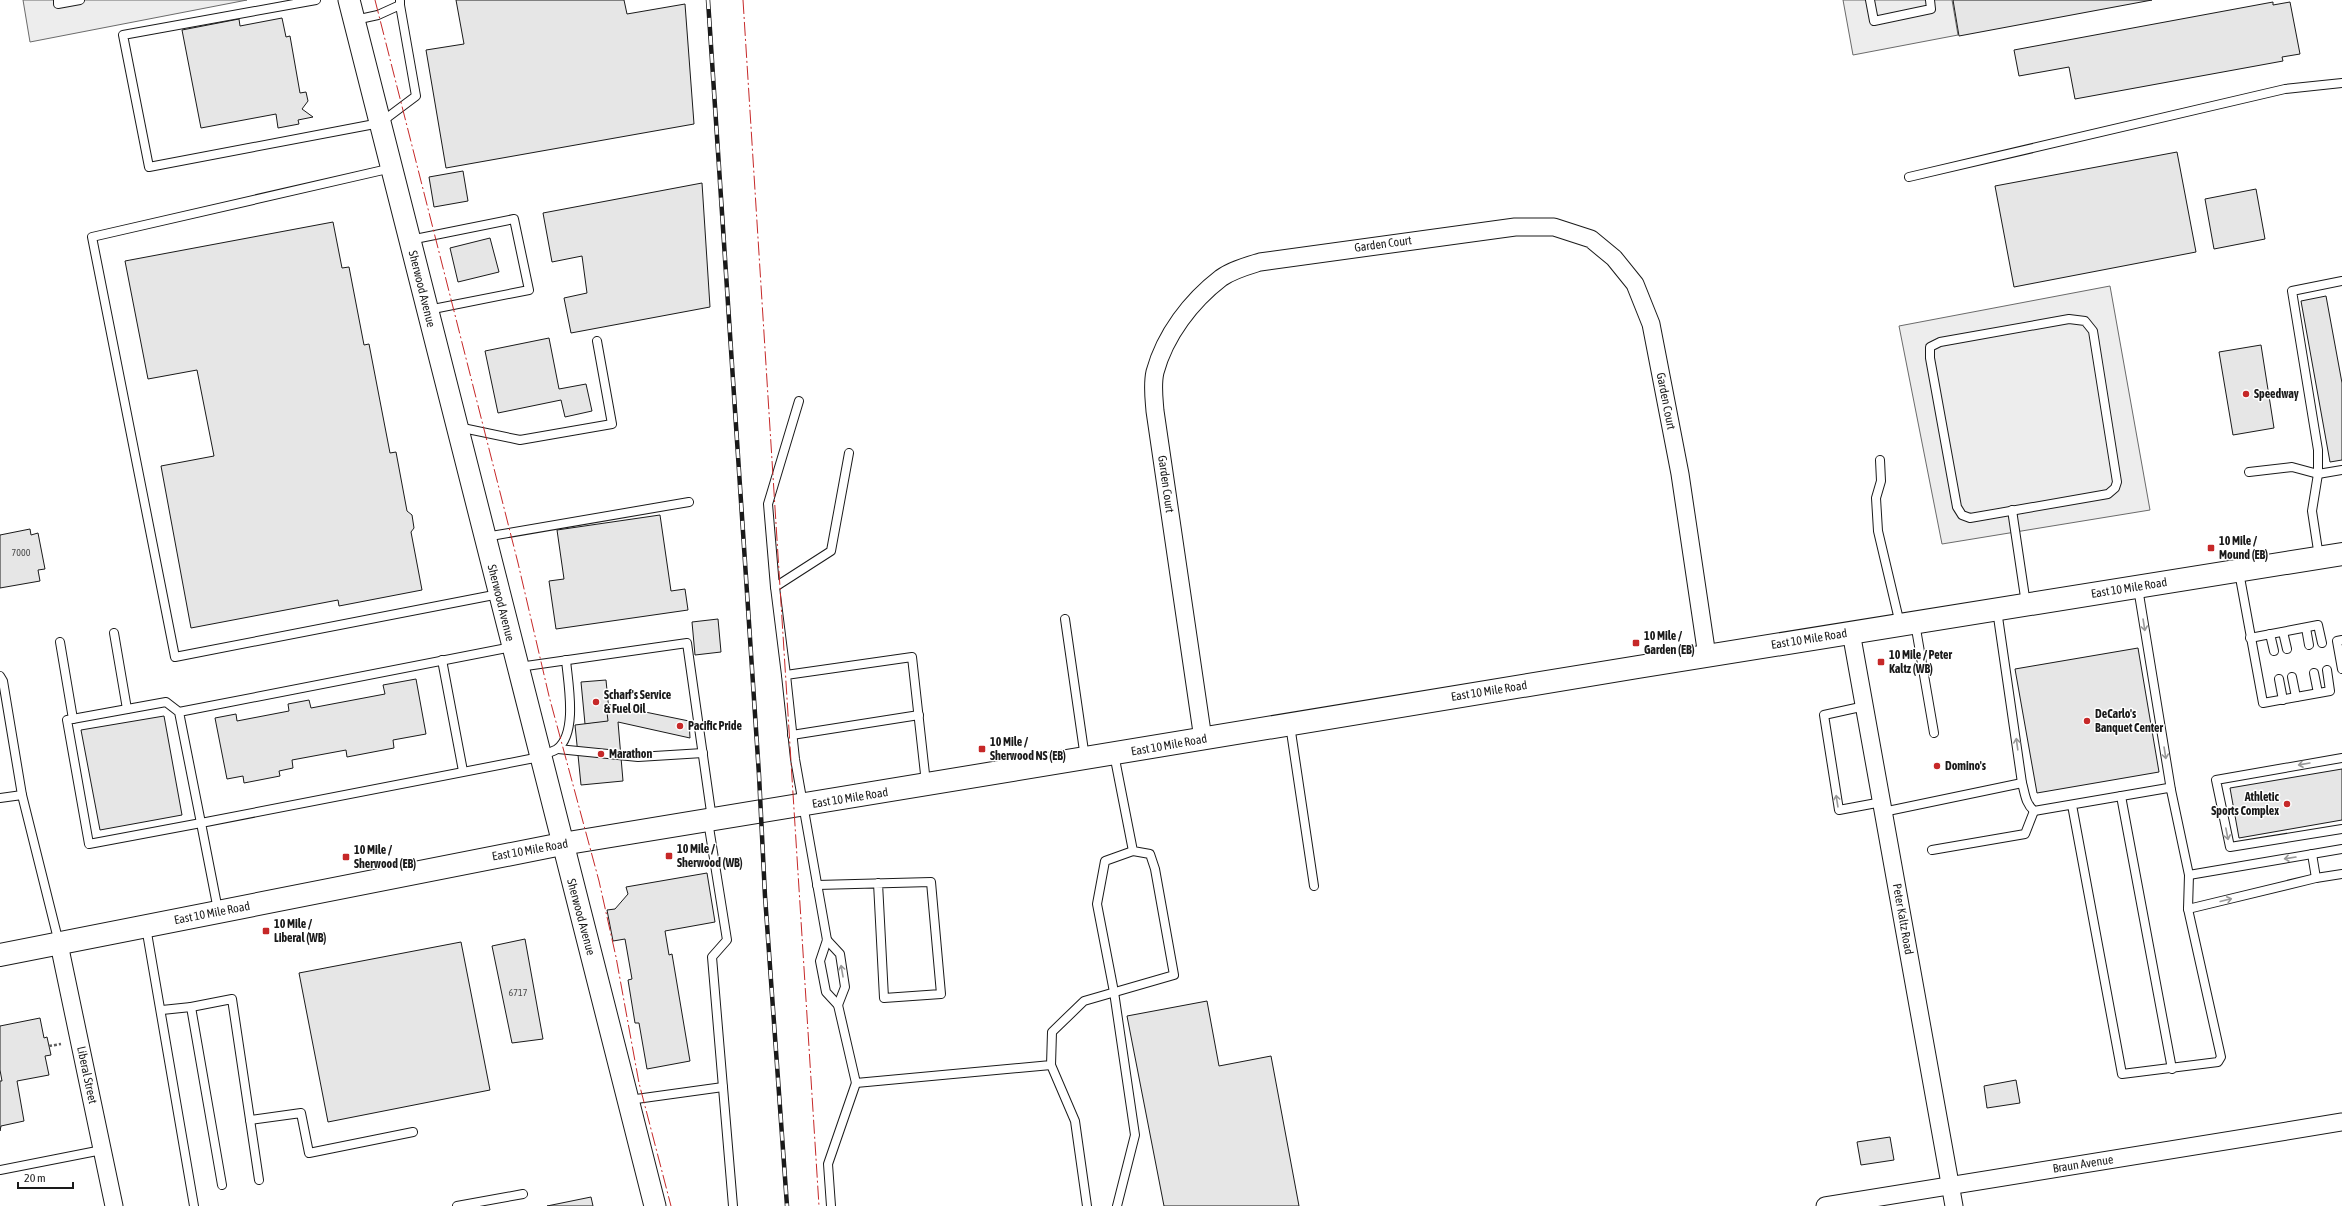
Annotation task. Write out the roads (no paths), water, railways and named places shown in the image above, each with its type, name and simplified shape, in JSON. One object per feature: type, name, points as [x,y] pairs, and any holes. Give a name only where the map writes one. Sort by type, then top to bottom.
[{"type":"main road","name":"East 10 Mile Road","points":[[0,955],[562,844],[1851,632],[2319,557],[2342,555]]},
{"type":"street","name":"Sherwood Avenue","points":[[349,0],[512,647],[549,753],[562,844],[655,1206]]},
{"type":"street","name":"Garden Court","points":[[1203,739],[1155,411],[1153,391],[1155,372],[1164,347],[1186,312],[1222,278],[1239,269],[1260,262],[1515,227],[1554,227],[1590,239],[1614,258],[1635,284],[1651,324],[1680,474],[1707,656]]},
{"type":"street","name":"Peter Kaltz Road","points":[[1851,632],[1954,1206]]},
{"type":"street","name":"Liberal Street","points":[[59,944],[114,1206]]},
{"type":"street","name":"Braun Avenue","points":[[1825,1206],[2342,1122]]},
{"type":"lane","points":[[58,0],[58,4],[80,0]]},
{"type":"lane","points":[[316,0],[123,35],[149,167],[380,123],[416,96],[400,3],[378,15],[355,20]]},
{"type":"lane","points":[[1870,0],[1874,21],[1931,9],[1930,0]]},
{"type":"lane","points":[[1909,178],[2285,89],[2342,84]]},
{"type":"lane","points":[[392,168],[92,237],[175,657],[499,594]]},
{"type":"lane","points":[[410,240],[514,219],[529,290],[428,310]]},
{"type":"lane","points":[[2319,557],[2312,511],[2318,474],[2318,450],[2292,291],[2342,281]]},
{"type":"lane","points":[[2069,319],[2085,321],[2093,331],[2117,482],[2115,488],[2108,494],[2012,510],[1970,518],[1962,514],[1957,507],[1930,358],[1930,347],[1940,342],[2069,319]]},
{"type":"lane","points":[[457,427],[520,440],[612,424],[597,341]]},
{"type":"lane","points":[[799,401],[768,504],[775,587],[792,735],[827,940],[820,961],[826,992],[838,1005],[856,1083],[828,1164],[830,1206]]},
{"type":"lane","points":[[775,587],[831,551],[849,453]]},
{"type":"lane","points":[[1880,460],[1881,482],[1876,498],[1878,531],[1908,623],[1934,733]]},
{"type":"lane","points":[[2249,472],[2292,467],[2318,474],[2342,470]]},
{"type":"lane","points":[[485,537],[689,502]]},
{"type":"lane","points":[[2012,510],[2026,604]]},
{"type":"lane","points":[[2238,571],[2263,703],[2330,691],[2327,670]]},
{"type":"lane","points":[[2072,805],[2120,1072],[2124,1075],[2218,1062],[2221,1057],[2188,909],[2189,874],[2171,790],[2138,587]]},
{"type":"lane","points":[[1997,609],[2022,782],[2027,804],[2034,811]]},
{"type":"lane","points":[[1065,620],[1085,759]]},
{"type":"lane","points":[[2250,638],[2318,625],[2322,643]]},
{"type":"lane","points":[[2306,628],[2309,645]]},
{"type":"lane","points":[[2283,632],[2287,649]]},
{"type":"lane","points":[[114,633],[127,709]]},
{"type":"lane","points":[[2270,634],[2274,652]]},
{"type":"lane","points":[[2342,640],[2337,641],[2342,669]]},
{"type":"lane","points":[[60,642],[74,719]]},
{"type":"lane","points":[[518,667],[687,643],[727,940],[712,957],[732,1206]]},
{"type":"lane","points":[[179,712],[512,647]]},
{"type":"lane","points":[[786,675],[912,657],[927,785]]},
{"type":"lane","points":[[442,660],[463,772]]},
{"type":"lane","points":[[549,753],[568,732],[571,704],[566,660]]},
{"type":"lane","points":[[2314,673],[2318,693]]},
{"type":"lane","points":[[0,676],[3,681],[22,795],[59,944]]},
{"type":"lane","points":[[2292,677],[2296,698]]},
{"type":"lane","points":[[2279,679],[2283,700]]},
{"type":"lane","points":[[218,911],[201,823],[179,712],[166,702],[67,720],[89,844],[201,823],[463,772],[549,753],[638,757],[703,753]]},
{"type":"lane","points":[[1865,706],[1824,715],[1839,810],[1883,807],[2022,782]]},
{"type":"lane","points":[[792,735],[919,715]]},
{"type":"lane","points":[[1290,724],[1314,886]]},
{"type":"lane","points":[[1114,754],[1133,851]]},
{"type":"lane","points":[[2342,758],[2216,780],[2230,847],[2342,829]]},
{"type":"lane","points":[[2034,811],[2168,788],[2171,790]]},
{"type":"lane","points":[[0,798],[22,795]]},
{"type":"lane","points":[[2121,796],[2172,1068]]},
{"type":"lane","points":[[1932,850],[2025,834],[2034,811]]},
{"type":"lane","points":[[2189,874],[2342,849]]},
{"type":"lane","points":[[1087,1206],[1075,1121],[1051,1065],[1052,1032],[1084,1001],[1114,992],[1174,975],[1155,869],[1150,854],[1133,851],[1105,862],[1097,904],[1114,992],[1135,1135],[1117,1206]]},
{"type":"lane","points":[[2312,854],[2316,878]]},
{"type":"lane","points":[[2188,909],[2316,878],[2342,874]]},
{"type":"lane","points":[[817,885],[878,883],[931,882],[941,994],[884,998],[878,883]]},
{"type":"lane","points":[[146,926],[162,1010],[194,1206]]},
{"type":"lane","points":[[827,940],[840,954],[845,987],[838,1005]]},
{"type":"lane","points":[[162,1010],[232,1000],[259,1180]]},
{"type":"lane","points":[[191,1007],[222,1186]]},
{"type":"lane","points":[[856,1083],[1051,1065]]},
{"type":"lane","points":[[629,1100],[723,1087]]},
{"type":"lane","points":[[250,1120],[301,1113],[309,1153],[413,1132]]},
{"type":"lane","points":[[0,1170],[102,1150]]},
{"type":"lane","points":[[457,1206],[523,1194]]},
{"type":"railway","points":[[708,0],[759,775],[765,896],[787,1206]]},
{"type":"place","name":"Speedway","points":[[2246,394]]},
{"type":"place","name":"10 Mile / Mound (EB)","points":[[2211,548]]},
{"type":"place","name":"10 Mile / Garden (EB)","points":[[1636,643]]},
{"type":"place","name":"10 Mile / Peter Kaltz (WB)","points":[[1881,662]]},
{"type":"place","name":"Scharf's Service & Fuel Oil","points":[[596,702]]},
{"type":"place","name":"DeCarlo's Banquet Center","points":[[2087,721]]},
{"type":"place","name":"Pacific Pride","points":[[680,726]]},
{"type":"place","name":"10 Mile / Sherwood NS (EB)","points":[[982,749]]},
{"type":"place","name":"Marathon","points":[[601,754]]},
{"type":"place","name":"Domino's","points":[[1937,766]]},
{"type":"place","name":"Athletic Sports Complex","points":[[2287,804]]},
{"type":"place","name":"10 Mile / Sherwood (WB)","points":[[669,856]]},
{"type":"place","name":"10 Mile / Sherwood (EB)","points":[[346,857]]},
{"type":"place","name":"10 Mile / Liberal (WB)","points":[[266,931]]}]
